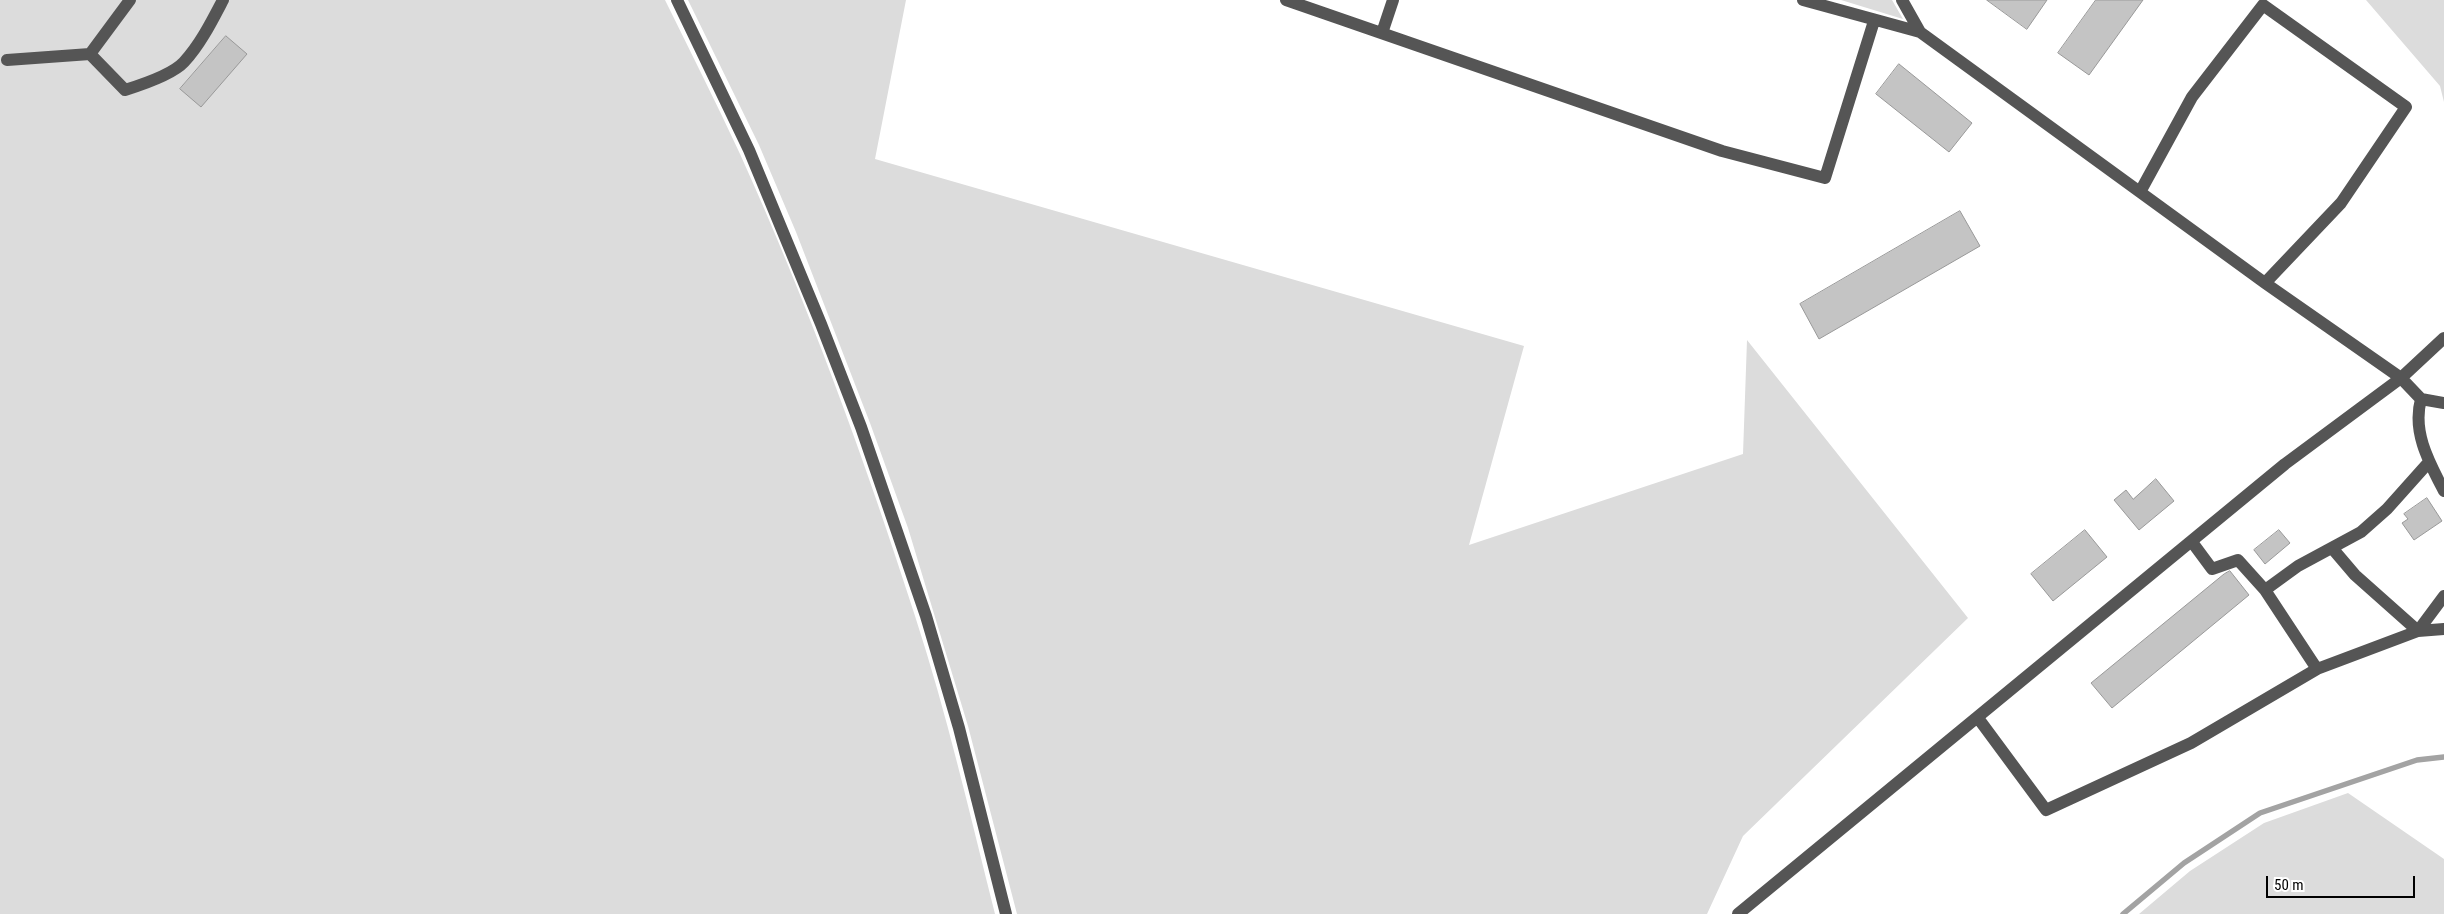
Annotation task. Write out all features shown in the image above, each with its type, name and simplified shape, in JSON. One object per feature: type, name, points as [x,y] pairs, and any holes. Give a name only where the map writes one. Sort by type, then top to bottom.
[{"type":"lane","points":[[7,60],[90,54],[130,0]]},
{"type":"lane","points":[[90,54],[125,90],[144,84],[183,64],[211,24],[222,0]]},
{"type":"lane","points":[[676,0],[750,150],[821,324],[860,427],[926,616],[959,728],[1006,914]]},
{"type":"lane","points":[[1286,0],[1722,151],[1825,178],[1874,20]]},
{"type":"lane","points":[[1382,33],[1393,0]]},
{"type":"lane","points":[[1803,0],[1920,32],[2265,283],[2401,378],[2421,399],[2444,403]]},
{"type":"lane","points":[[1902,0],[1920,32]]},
{"type":"lane","points":[[2140,192],[2192,97],[2263,5],[2406,107],[2341,203],[2265,283]]},
{"type":"lane","points":[[1738,914],[2285,464],[2401,378],[2444,338]]},
{"type":"lane","points":[[2421,399],[2418,410],[2421,439],[2429,462],[2444,491]]},
{"type":"lane","points":[[2265,590],[2298,566],[2361,532],[2374,521],[2429,462]]},
{"type":"lane","points":[[2192,542],[2212,569],[2238,560],[2265,590],[2317,669]]},
{"type":"lane","points":[[2332,548],[2355,575],[2418,631]]},
{"type":"lane","points":[[2418,631],[2444,596]]},
{"type":"lane","points":[[1978,718],[2046,810],[2191,743],[2317,669],[2418,631],[2444,629]]},
{"type":"shaded area","points":[[0,0],[665,0],[731,135],[765,211],[812,325],[856,441],[927,653],[958,765],[995,914],[0,914]]},
{"type":"shaded area","points":[[688,0],[906,0],[875,159],[1524,346],[1469,545],[1743,454],[1747,340],[1968,618],[1743,836],[1707,914],[1017,914],[968,726],[908,528],[870,423],[796,232],[759,145]]},
{"type":"shaded area","points":[[1841,0],[1892,0],[1903,19]]},
{"type":"shaded area","points":[[2366,0],[2444,0],[2444,102],[2440,86]]},
{"type":"shaded area","points":[[2348,793],[2444,859],[2444,914],[2139,914],[2190,871],[2264,823]]},
{"type":"building","points":[[1987,0],[2047,0],[2027,29]]},
{"type":"building","points":[[2096,0],[2143,0],[2089,75],[2058,53]]},
{"type":"building","points":[[226,36],[247,54],[201,107],[180,89]]},
{"type":"building","points":[[1899,64],[1972,123],[1949,152],[1876,94]]},
{"type":"building","points":[[1960,211],[1980,246],[1819,339],[1800,304]]},
{"type":"building","points":[[2156,479],[2174,501],[2139,530],[2114,500],[2126,490],[2133,499]]},
{"type":"building","points":[[2427,498],[2442,521],[2414,540],[2402,523],[2408,519],[2404,514]]},
{"type":"building","points":[[2085,530],[2107,557],[2053,601],[2031,574]]},
{"type":"building","points":[[2279,530],[2290,543],[2265,564],[2254,550]]},
{"type":"building","points":[[2230,571],[2249,595],[2112,708],[2091,683]]},
{"type":"waterway","points":[[2123,914],[2184,863],[2260,813],[2417,760],[2444,757]]}]
